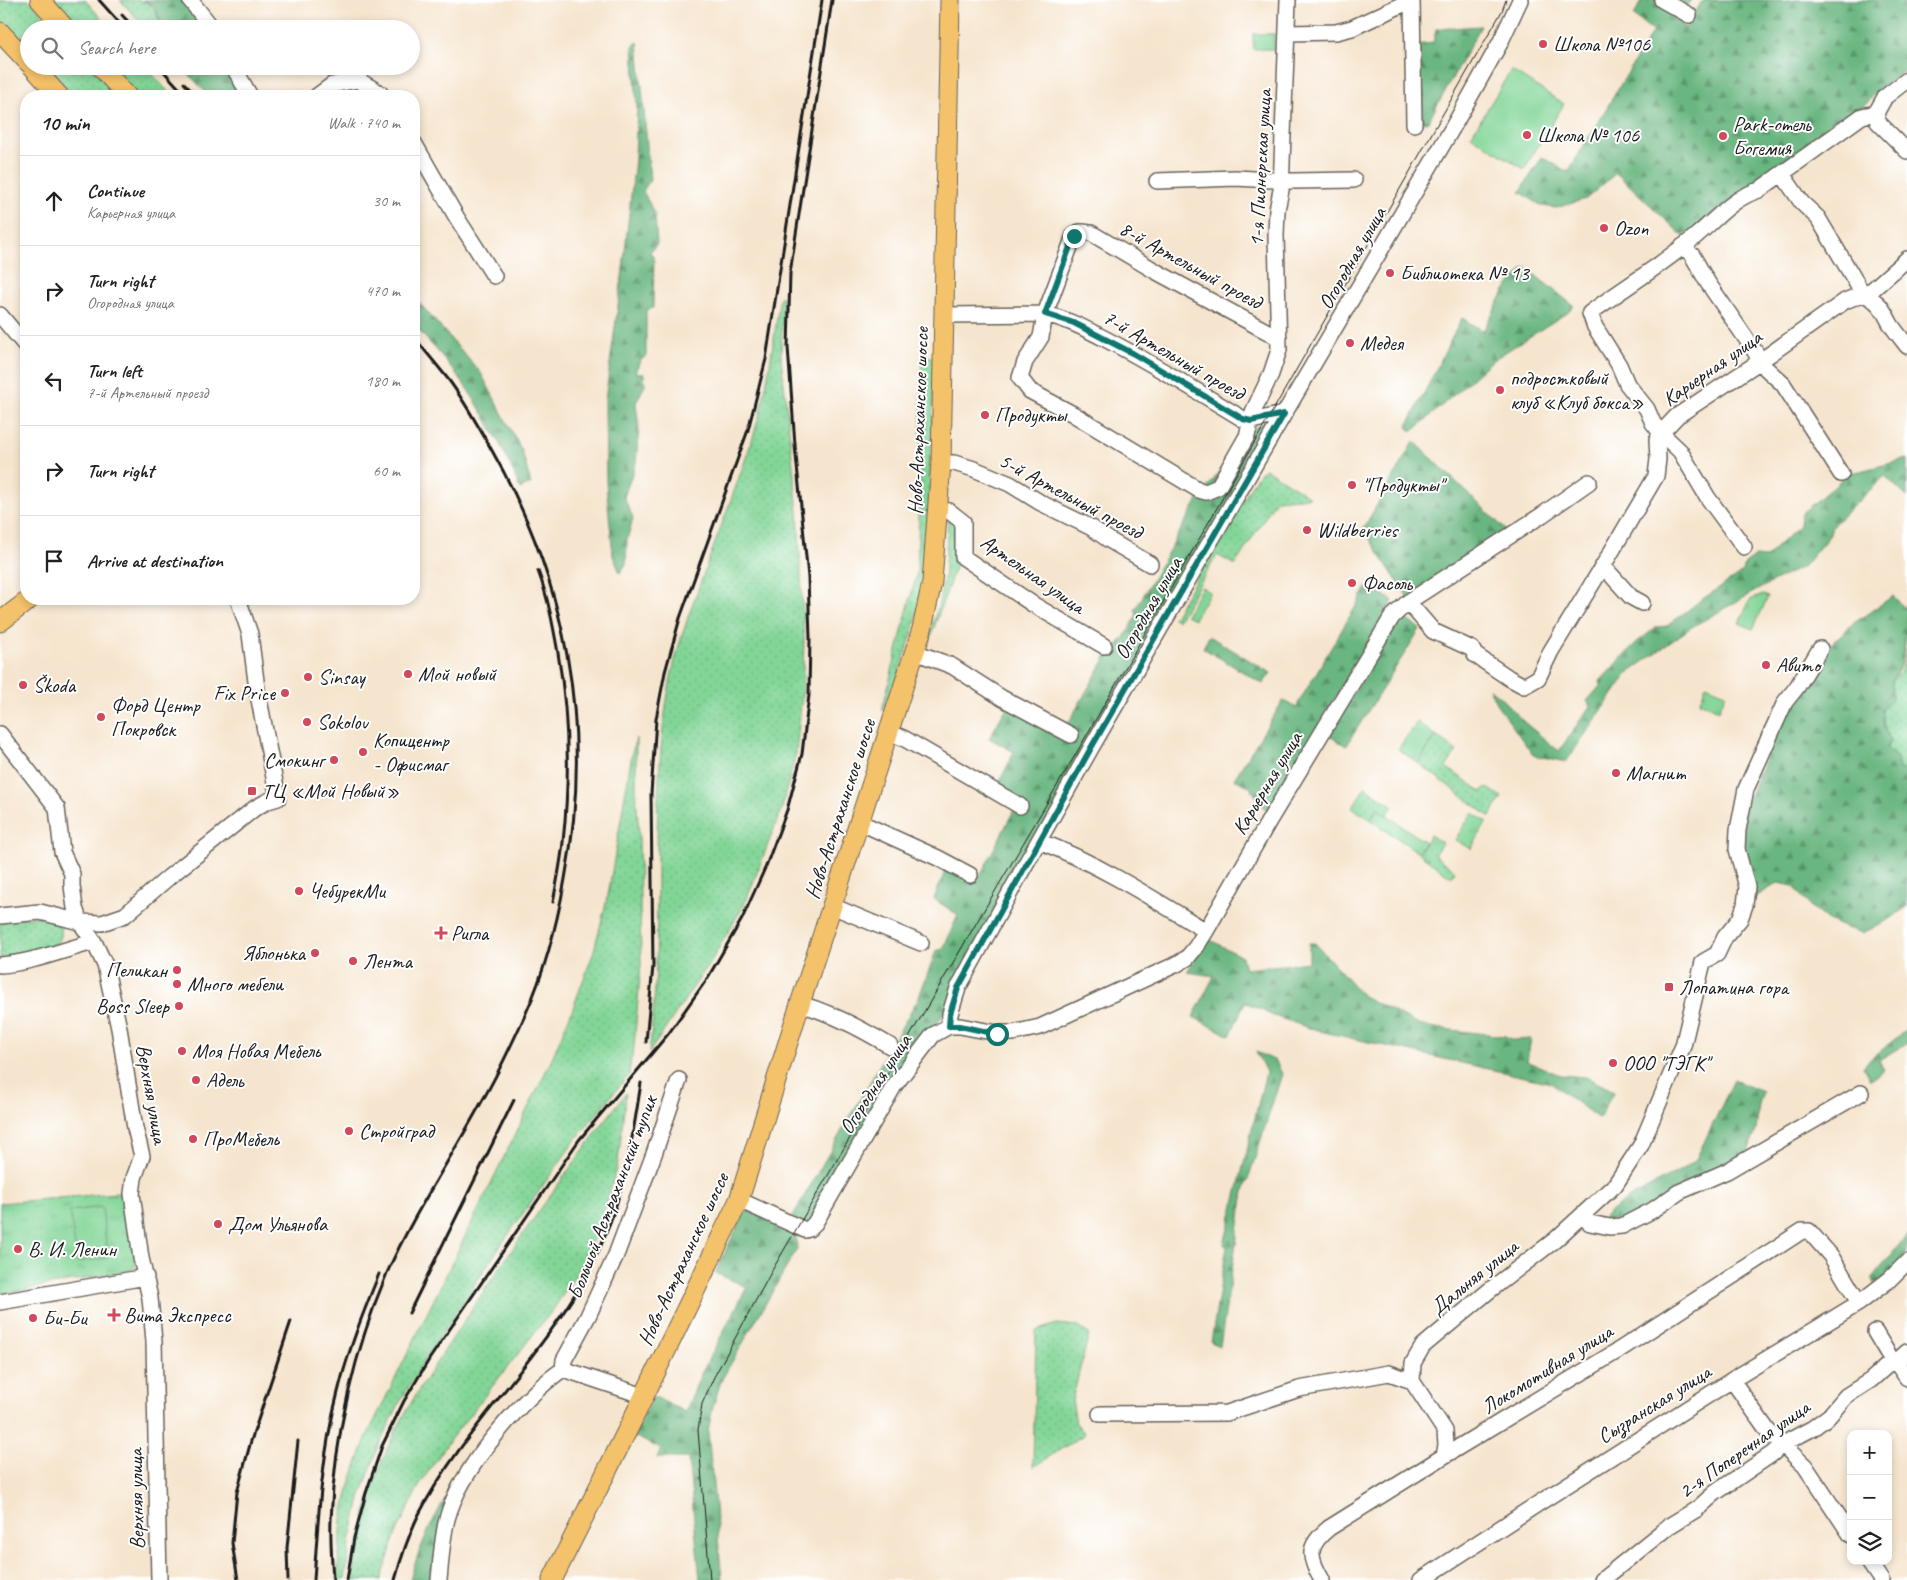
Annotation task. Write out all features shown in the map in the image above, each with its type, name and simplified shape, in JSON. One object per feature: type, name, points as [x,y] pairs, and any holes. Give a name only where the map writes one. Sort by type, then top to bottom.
[{"type":"main road","points":[[40,0],[58,20]]},
{"type":"main road","name":"Ново-Астраханское шоссе","points":[[552,1580],[739,1200],[800,1004],[915,652],[932,582],[941,463],[950,0]]},
{"type":"main road","points":[[0,32],[20,53]]},
{"type":"main road","points":[[40,75],[54,90]]},
{"type":"main road","points":[[108,75],[122,90]]},
{"type":"main road","points":[[0,622],[22,605]]},
{"type":"street","points":[[190,0],[206,20]]},
{"type":"street","name":"1-я Пионерская улица","points":[[1045,314],[1041,337],[1025,362],[1020,378],[1030,391],[1199,490],[1206,492],[1218,487],[1247,436],[1279,350],[1276,235],[1277,210],[1282,180],[1288,0]]},
{"type":"street","points":[[1288,33],[1336,32],[1352,28],[1412,0],[1414,124]]},
{"type":"street","name":"Огородная улица","points":[[739,1200],[805,1230],[809,1229],[894,1086],[933,1035],[949,1026],[950,1014],[958,988],[1039,841],[1284,414],[1453,127],[1500,43],[1520,0]]},
{"type":"street","points":[[1662,0],[1689,15]]},
{"type":"street","points":[[238,75],[247,90]]},
{"type":"street","points":[[325,90],[332,85],[358,80],[375,90]]},
{"type":"street","points":[[1907,80],[1885,97],[1876,113],[1878,122],[1907,151]]},
{"type":"street","points":[[1744,547],[1708,498],[1680,452],[1653,423],[1647,409],[1627,384],[1619,365],[1595,327],[1590,312],[1630,286],[1683,246],[1725,209],[1746,194],[1759,190],[1862,116],[1876,113]]},
{"type":"street","points":[[420,153],[457,218],[494,276]]},
{"type":"street","points":[[1782,174],[1802,202],[1818,218],[1864,294],[1885,311],[1891,324],[1907,346]]},
{"type":"street","points":[[1157,181],[1235,178],[1294,181],[1354,180]]},
{"type":"street","name":"8-й Артельный проезд","points":[[1045,314],[1074,236],[1077,232],[1081,231],[1091,233],[1157,272],[1279,338]]},
{"type":"street","points":[[1683,246],[1692,255],[1708,283],[1756,353],[1758,362],[1783,384],[1841,474]]},
{"type":"street","name":"Карьерная улица","points":[[1408,602],[1432,631],[1472,649],[1476,655],[1509,678],[1524,686],[1538,678],[1551,651],[1656,476],[1658,459],[1657,440],[1661,433],[1677,416],[1845,301],[1872,290],[1907,259]]},
{"type":"street","name":"7-й Артельный проезд","points":[[945,315],[1045,314],[1074,323],[1108,340],[1243,419],[1251,421],[1284,414]]},
{"type":"street","points":[[0,315],[20,339]]},
{"type":"street","name":"5-й Артельный проезд","points":[[941,463],[954,463],[974,469],[1010,484],[1041,503],[1092,528],[1150,564]]},
{"type":"street","name":"Карьерная улица","points":[[949,1026],[960,1026],[997,1034],[1013,1033],[1040,1027],[1177,964],[1191,952],[1206,931],[1270,819],[1392,617],[1408,602],[1542,515],[1589,482]]},
{"type":"street","name":"Артельная улица","points":[[937,510],[949,511],[963,522],[963,557],[1034,605],[1104,646]]},
{"type":"street","points":[[1603,566],[1631,597],[1642,603]]},
{"type":"street","points":[[0,916],[40,912],[80,922],[102,923],[125,915],[169,877],[256,808],[268,800],[278,798],[257,689],[250,634],[240,605]]},
{"type":"street","name":"Дальняя улица","points":[[1412,1380],[1413,1363],[1422,1346],[1555,1240],[1582,1216],[1615,1185],[1641,1145],[1683,1046],[1702,962],[1717,954],[1726,936],[1740,919],[1745,906],[1747,887],[1737,848],[1744,795],[1785,702],[1797,687],[1820,649]]},
{"type":"street","points":[[915,652],[952,666],[1002,698],[1071,735]]},
{"type":"street","points":[[888,732],[905,739],[1020,806]]},
{"type":"street","name":"Верхняя улица","points":[[0,734],[57,808],[62,852],[72,874],[72,886],[80,922],[94,942],[105,965],[119,1028],[135,1128],[142,1156],[134,1178],[132,1194],[141,1258],[150,1298],[154,1341],[159,1580]]},
{"type":"street","points":[[860,822],[930,854],[970,875]]},
{"type":"street","points":[[1039,841],[1113,874],[1206,931]]},
{"type":"street","points":[[832,906],[921,943]]},
{"type":"street","points":[[0,965],[20,963],[94,942]]},
{"type":"street","points":[[800,1004],[817,1009],[863,1029],[890,1046]]},
{"type":"street","name":"Большой Астраханский тупик","points":[[439,1580],[447,1519],[460,1488],[481,1453],[504,1424],[552,1377],[563,1369],[564,1360],[588,1316],[616,1256],[679,1080]]},
{"type":"street","points":[[1582,1216],[1590,1223],[1610,1227],[1622,1226],[1653,1210],[1679,1192],[1728,1171],[1861,1093]]},
{"type":"street","name":"Локомотивная улица","points":[[1322,1580],[1313,1565],[1311,1549],[1318,1537],[1329,1528],[1619,1350],[1802,1231],[1809,1231],[1831,1256],[1858,1303]]},
{"type":"street","name":"Сызранская улица","points":[[1421,1580],[1732,1380],[1858,1303],[1889,1280],[1907,1262]]},
{"type":"street","points":[[0,1302],[146,1277]]},
{"type":"street","points":[[1875,1332],[1899,1359],[1907,1378]]},
{"type":"street","name":"2-я Поперечная улица","points":[[1602,1580],[1669,1526],[1697,1509],[1783,1444],[1813,1428],[1829,1416],[1846,1396],[1899,1359]]},
{"type":"street","points":[[563,1369],[644,1396]]},
{"type":"street","points":[[1100,1414],[1227,1413],[1299,1389],[1389,1373],[1412,1380],[1445,1431],[1446,1444],[1444,1456]]},
{"type":"street","points":[[1732,1380],[1768,1431],[1805,1466],[1847,1529]]},
{"type":"street","points":[[1871,1565],[1881,1580]]},
{"type":"green space","points":[[0,0],[29,0],[48,20],[20,20],[20,44],[0,23]]},
{"type":"green space","points":[[47,0],[85,0],[103,20],[65,20]]},
{"type":"green space","points":[[120,0],[138,0],[149,4],[156,12],[159,20],[139,20]]},
{"type":"green space","points":[[143,0],[184,0],[201,20],[159,20],[154,6]]},
{"type":"green space","points":[[1642,0],[1691,0],[1679,16],[1684,29],[1705,0],[1907,0],[1907,69],[1880,88],[1866,104],[1683,236],[1616,173],[1586,199],[1556,208],[1542,206],[1520,192],[1542,157],[1568,172],[1653,31],[1634,16]]},
{"type":"green space","points":[[1481,26],[1428,122],[1415,121],[1416,45],[1433,43],[1436,29]]},
{"type":"green space","points":[[1253,34],[1274,34],[1274,49],[1253,49]]},
{"type":"green space","points":[[638,42],[650,180],[643,191],[655,215],[657,244],[650,252],[654,258],[653,308],[646,310],[646,356],[640,361],[635,372],[644,374],[645,385],[636,403],[639,428],[636,463],[624,497],[633,518],[627,540],[626,564],[620,573],[613,556],[606,483],[605,400],[623,269],[635,159],[637,106],[633,46]]},
{"type":"green space","points":[[1511,70],[1564,104],[1524,169],[1471,136]]},
{"type":"green space","points":[[48,75],[99,75],[113,90],[62,90]]},
{"type":"green space","points":[[116,75],[153,75],[167,90],[130,90]]},
{"type":"green space","points":[[189,75],[231,75],[237,90],[203,90]]},
{"type":"green space","points":[[1525,267],[1574,306],[1565,314],[1493,360],[1412,432],[1407,427],[1462,318],[1483,331],[1505,290]]},
{"type":"green space","points":[[780,297],[783,297],[781,356],[798,512],[804,639],[802,696],[796,753],[782,808],[746,901],[713,958],[649,1053],[656,959],[659,771],[671,677],[689,614],[739,479],[759,417],[770,366]]},
{"type":"green space","points":[[420,304],[481,373],[522,451],[531,484],[520,489],[500,443],[473,398],[449,365],[420,332]]},
{"type":"green space","points":[[922,357],[935,357],[926,571],[914,628],[886,712],[882,710],[917,572]]},
{"type":"green space","points":[[1262,423],[1270,426],[940,1019],[915,1048],[811,1220],[804,1224],[791,1219],[919,997],[936,951],[943,949],[958,915],[934,899],[949,861],[980,876],[1014,810],[996,789],[1014,752],[989,738],[1007,707],[1066,727],[1110,650],[1123,639],[1129,629],[1137,614],[1135,610],[1199,498],[1254,428]]},
{"type":"green space","points":[[1414,441],[1509,533],[1408,598],[1363,529]]},
{"type":"green space","points":[[1907,459],[1907,497],[1885,476],[1832,526],[1829,536],[1804,566],[1690,628],[1627,674],[1566,762],[1533,755],[1496,703],[1489,688],[1524,722],[1559,751],[1590,706],[1587,701],[1601,685],[1600,681],[1637,642],[1657,627],[1667,626],[1701,600],[1743,572],[1745,564],[1755,557],[1765,558],[1800,525],[1801,514],[1840,481],[1844,472],[1856,472]]},
{"type":"green space","points":[[1266,469],[1310,497],[1276,500],[1235,565],[1217,555],[1178,620],[1173,618],[1259,473]]},
{"type":"green space","points":[[948,520],[957,521],[961,550],[928,645],[926,645],[938,607],[944,579]]},
{"type":"green space","points":[[1369,584],[1393,601],[1267,812],[1249,786],[1234,779],[1283,701],[1296,707]]},
{"type":"green space","points":[[1202,587],[1210,592],[1194,619],[1186,615]]},
{"type":"green space","points":[[1763,595],[1768,597],[1753,629],[1739,623],[1750,600]]},
{"type":"green space","points":[[1893,596],[1903,607],[1907,604],[1906,634],[1901,664],[1892,680],[1892,699],[1882,709],[1884,727],[1890,742],[1886,748],[1897,758],[1899,769],[1907,771],[1907,907],[1880,925],[1862,933],[1832,922],[1819,914],[1808,904],[1794,886],[1778,883],[1749,901],[1741,849],[1743,813],[1787,703],[1824,651],[1851,625]]},
{"type":"green space","points":[[1401,616],[1420,629],[1346,746],[1328,735]]},
{"type":"green space","points":[[1209,636],[1271,673],[1263,684],[1203,648]]},
{"type":"green space","points":[[1907,651],[1907,771],[1899,769],[1897,758],[1886,748],[1890,742],[1884,727],[1882,709],[1892,699],[1892,680],[1900,673]]},
{"type":"green space","points":[[1706,685],[1726,693],[1719,710],[1699,702]]},
{"type":"green space","points":[[1417,722],[1436,736],[1418,763],[1398,749]]},
{"type":"green space","points":[[1436,736],[1457,751],[1446,767],[1482,792],[1486,787],[1502,797],[1490,817],[1418,763]]},
{"type":"green space","points":[[636,738],[641,964],[633,1058],[631,1058],[629,1075],[576,1139],[505,1239],[427,1356],[401,1400],[380,1443],[361,1495],[351,1538],[345,1580],[337,1580],[342,1519],[350,1484],[366,1438],[550,1063],[593,954],[608,895]]},
{"type":"green space","points":[[1365,787],[1393,806],[1387,815],[1377,808],[1370,819],[1352,808]]},
{"type":"green space","points":[[1378,809],[1425,842],[1418,852],[1370,820]]},
{"type":"green space","points":[[1472,813],[1487,822],[1471,849],[1455,840]]},
{"type":"green space","points":[[1430,835],[1442,843],[1434,855],[1455,871],[1451,877],[1419,853]]},
{"type":"green space","points":[[39,916],[53,920],[60,926],[60,938],[56,945],[38,953],[0,958],[0,920]]},
{"type":"green space","points":[[1207,938],[1242,957],[1245,969],[1309,962],[1309,943],[1315,943],[1363,996],[1419,1025],[1505,1036],[1514,1040],[1531,1039],[1527,1061],[1560,1075],[1586,1077],[1614,1091],[1599,1119],[1551,1083],[1315,1030],[1271,1015],[1245,1002],[1230,1036],[1193,1017],[1214,976],[1187,972]]},
{"type":"green space","points":[[1907,1029],[1907,1043],[1879,1060],[1884,1070],[1870,1080],[1863,1067]]},
{"type":"green space","points":[[1256,1052],[1276,1061],[1282,1074],[1244,1192],[1220,1346],[1211,1342],[1227,1246],[1224,1245],[1266,1072]]},
{"type":"green space","points":[[1734,1080],[1763,1092],[1759,1104],[1756,1131],[1747,1154],[1621,1222],[1602,1219],[1631,1197],[1681,1170],[1696,1159]]},
{"type":"green space","points":[[626,1093],[618,1162],[604,1213],[583,1263],[555,1307],[450,1440],[420,1484],[395,1536],[381,1580],[352,1580],[362,1528],[376,1478],[389,1445],[406,1411],[506,1258]]},
{"type":"green space","points":[[128,1192],[136,1266],[132,1270],[0,1294],[0,1203]]},
{"type":"green space","points":[[102,1207],[108,1258],[77,1262],[70,1211]]},
{"type":"green space","points":[[749,1211],[788,1227],[796,1237],[797,1249],[721,1381],[713,1407],[708,1431],[722,1580],[700,1580],[688,1458],[657,1458],[661,1449],[634,1436],[653,1396],[685,1412],[702,1372],[747,1287],[715,1273],[744,1213]]},
{"type":"green space","points":[[1907,1235],[1907,1253],[1886,1276],[1874,1284],[1872,1279]]},
{"type":"green space","points":[[1057,1324],[1077,1326],[1089,1334],[1072,1400],[1076,1423],[1085,1434],[1033,1467],[1036,1331]]},
{"type":"green space","points":[[453,1485],[435,1580],[410,1580],[428,1531]]},
{"type":"tram line","points":[[710,1580],[698,1430],[702,1404],[714,1377],[774,1267],[1077,752],[1502,11],[1506,0]]},
{"type":"railway","points":[[99,0],[117,20]]},
{"type":"railway","points":[[646,1042],[653,966],[651,794],[656,719],[665,672],[680,618],[748,430],[766,359],[822,0]]},
{"type":"railway","points":[[347,1580],[354,1538],[366,1493],[382,1446],[404,1401],[430,1358],[579,1140],[669,1033],[707,979],[742,919],[766,866],[787,810],[802,754],[809,695],[810,638],[808,577],[795,445],[788,347],[790,273],[832,0]]},
{"type":"railway","points":[[122,15],[127,20]]},
{"type":"railway","points":[[167,75],[181,90]]},
{"type":"railway","points":[[184,83],[190,90]]},
{"type":"railway","points":[[333,1580],[331,1528],[337,1457],[348,1394],[365,1332],[397,1251],[493,1081],[533,997],[545,964],[558,913],[573,822],[576,766],[574,711],[567,656],[555,602],[538,550],[517,498],[465,404],[420,344]]},
{"type":"railway","points":[[538,571],[556,643],[562,677],[566,724],[567,794],[561,857],[553,902]]},
{"type":"railway","points":[[395,1580],[414,1524],[437,1483],[480,1422],[550,1332],[571,1301],[601,1246],[624,1178],[641,1083]]},
{"type":"railway","points":[[409,1313],[514,1100]]},
{"type":"railway","points":[[314,1580],[317,1533],[328,1438],[351,1347],[379,1274]]},
{"type":"railway","points":[[238,1580],[232,1543],[237,1492],[251,1441],[291,1321]]},
{"type":"railway","points":[[288,1580],[287,1548],[298,1441]]},
{"type":"place","name":"Школа №106","points":[[1543,44]]},
{"type":"place","name":"Школа № 106","points":[[1527,135]]},
{"type":"place","name":"Park-отель Богемия","points":[[1723,136]]},
{"type":"place","name":"Ozon","points":[[1604,228]]},
{"type":"place","name":"Библиотека № 13","points":[[1390,273]]},
{"type":"place","name":"Медея","points":[[1350,343]]},
{"type":"place","name":"подростковый клуб «Клуб бокса»","points":[[1500,390]]},
{"type":"place","name":"Продукты","points":[[985,415]]},
{"type":"place","name":"\"Продукты\"","points":[[1352,485]]},
{"type":"place","name":"Wildberries","points":[[1307,530]]},
{"type":"place","name":"Фасоль","points":[[1352,583]]},
{"type":"place","name":"Авито","points":[[1766,665]]},
{"type":"place","name":"Мой новый","points":[[408,674]]},
{"type":"place","name":"Sinsay","points":[[308,677]]},
{"type":"place","name":"Škoda","points":[[23,685]]},
{"type":"place","name":"Fix Price","points":[[285,693]]},
{"type":"place","name":"Форд Центр Покровск","points":[[101,717]]},
{"type":"place","name":"Sokolov","points":[[307,722]]},
{"type":"place","name":"Копицентр - Офисмаг","points":[[363,752]]},
{"type":"place","name":"Смокинг","points":[[334,760]]},
{"type":"place","name":"Магнит","points":[[1616,773]]},
{"type":"place","name":"ТЦ «Мой Новый»","points":[[252,791]]},
{"type":"place","name":"ЧебурекМи","points":[[299,891]]},
{"type":"place","name":"Ригла","points":[[441,933]]},
{"type":"place","name":"Яблонька","points":[[315,953]]},
{"type":"place","name":"Лента","points":[[353,961]]},
{"type":"place","name":"Пеликан","points":[[177,970]]},
{"type":"place","name":"Много мебели","points":[[177,984]]},
{"type":"place","name":"Лопатина гора","points":[[1669,987]]},
{"type":"place","name":"Boss Sleep","points":[[179,1006]]},
{"type":"place","name":"Моя Новая Мебель","points":[[182,1051]]},
{"type":"place","name":"ООО \"ТЭГК\"","points":[[1613,1063]]},
{"type":"place","name":"Адель","points":[[196,1080]]},
{"type":"place","name":"Стройград","points":[[349,1131]]},
{"type":"place","name":"ПроМебель","points":[[193,1139]]},
{"type":"place","name":"Дом Ульянова","points":[[218,1224]]},
{"type":"place","name":"В. И. Ленин","points":[[18,1249]]},
{"type":"place","name":"Вита Экспресс","points":[[114,1315]]},
{"type":"place","name":"Би-Би","points":[[33,1318]]},
{"type":"route","points":[[997,1034],[960,1026],[949,1026],[950,1014],[958,988],[1091,748],[1284,414],[1251,421],[1243,419],[1134,354],[1074,323],[1045,314],[1074,236]]}]
